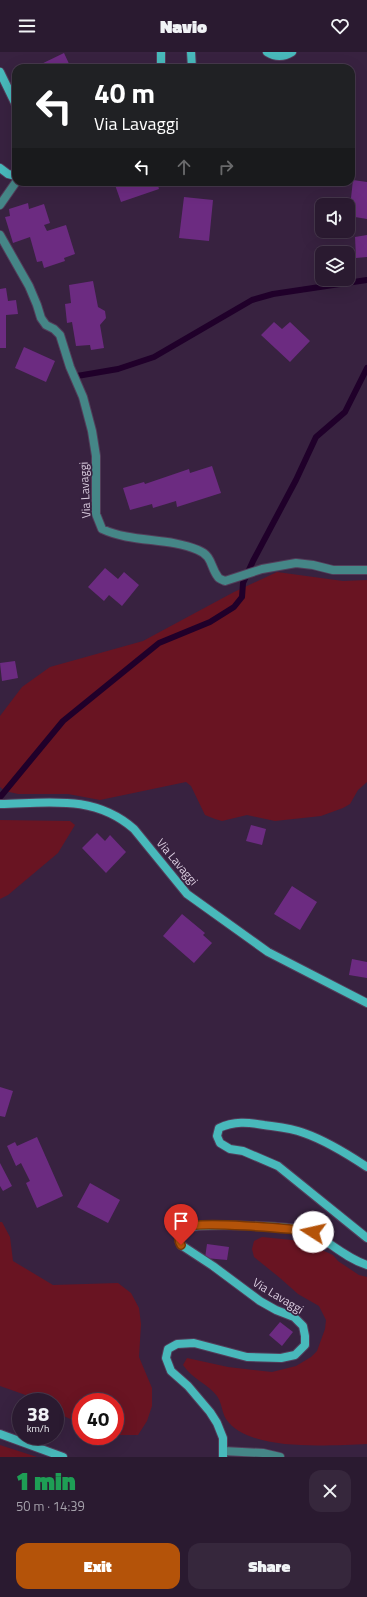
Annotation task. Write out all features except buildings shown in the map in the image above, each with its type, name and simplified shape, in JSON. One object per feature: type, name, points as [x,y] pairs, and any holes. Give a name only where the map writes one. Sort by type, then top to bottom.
[{"type":"street","points":[[161,52],[161,64]]},
{"type":"street","points":[[191,52],[192,64]]},
{"type":"street","points":[[267,52],[272,55],[283,56],[292,52]]},
{"type":"street","points":[[0,72],[12,97]]},
{"type":"street","points":[[0,168],[12,175]]},
{"type":"street","points":[[0,205],[13,186]]},
{"type":"street","name":"Via Lavaggi","points":[[0,235],[29,286],[41,318],[46,325],[60,334],[70,367],[83,397],[92,431],[95,450],[96,514],[102,529],[122,536],[181,545],[199,550],[210,558],[218,577],[225,581],[262,568],[296,563],[333,570],[367,570]]},
{"type":"street","name":"Via Lavaggi","points":[[0,804],[64,802],[82,804],[113,814],[124,820],[134,829],[187,894],[268,952],[367,1004]]},
{"type":"street","points":[[367,1167],[305,1133],[287,1128],[237,1122],[227,1124],[219,1128],[217,1136],[220,1143],[230,1150],[243,1151],[278,1166],[367,1238]]},
{"type":"street","name":"Via Lavaggi","points":[[223,1454],[223,1438],[217,1423],[210,1412],[188,1386],[171,1371],[166,1358],[168,1349],[177,1344],[194,1343],[247,1357],[281,1358],[295,1355],[304,1345],[305,1336],[303,1326],[294,1317],[276,1310],[260,1301],[213,1266],[184,1248],[179,1242],[179,1236],[183,1228],[188,1226],[204,1225],[296,1229],[313,1232],[355,1261],[367,1265]]},
{"type":"street","points":[[0,1434],[63,1457]]},
{"type":"street","points":[[223,1454],[263,1453],[280,1457]]},
{"type":"shaded area","points":[[277,572],[343,581],[367,580],[367,782],[358,790],[350,804],[321,816],[275,821],[247,815],[222,821],[205,815],[191,786],[186,782],[100,800],[68,794],[18,794],[5,791],[0,787],[0,716],[22,687],[50,667],[143,641],[234,592]]},
{"type":"shaded area","points":[[0,820],[70,821],[75,825],[58,853],[8,895],[0,899]]},
{"type":"shaded area","points":[[0,1222],[2,1222],[10,1237],[13,1261],[53,1285],[118,1283],[131,1293],[139,1308],[141,1324],[139,1357],[152,1388],[152,1406],[147,1421],[138,1435],[124,1435],[124,1393],[72,1393],[72,1420],[64,1416],[64,1393],[20,1393],[0,1386]]},
{"type":"shaded area","points":[[262,1237],[302,1241],[333,1255],[338,1261],[359,1275],[367,1277],[367,1444],[292,1445],[271,1442],[253,1437],[237,1430],[226,1419],[217,1396],[191,1374],[183,1365],[187,1358],[228,1367],[272,1372],[296,1366],[311,1357],[317,1351],[325,1329],[326,1320],[319,1306],[298,1294],[254,1257],[252,1249],[254,1241]]},
{"type":"shaded area","points":[[0,1445],[37,1457],[0,1457]]},
{"type":"waterway","points":[[77,376],[118,369],[154,357],[252,300],[273,294],[367,280]]},
{"type":"waterway","points":[[1,796],[63,721],[159,643],[210,622],[234,607],[242,597],[243,583],[253,561],[296,480],[316,437],[345,412],[367,368]]},
{"type":"route","points":[[181,1245],[179,1242],[180,1233],[183,1228],[188,1226],[204,1225],[296,1229],[313,1232]]}]
